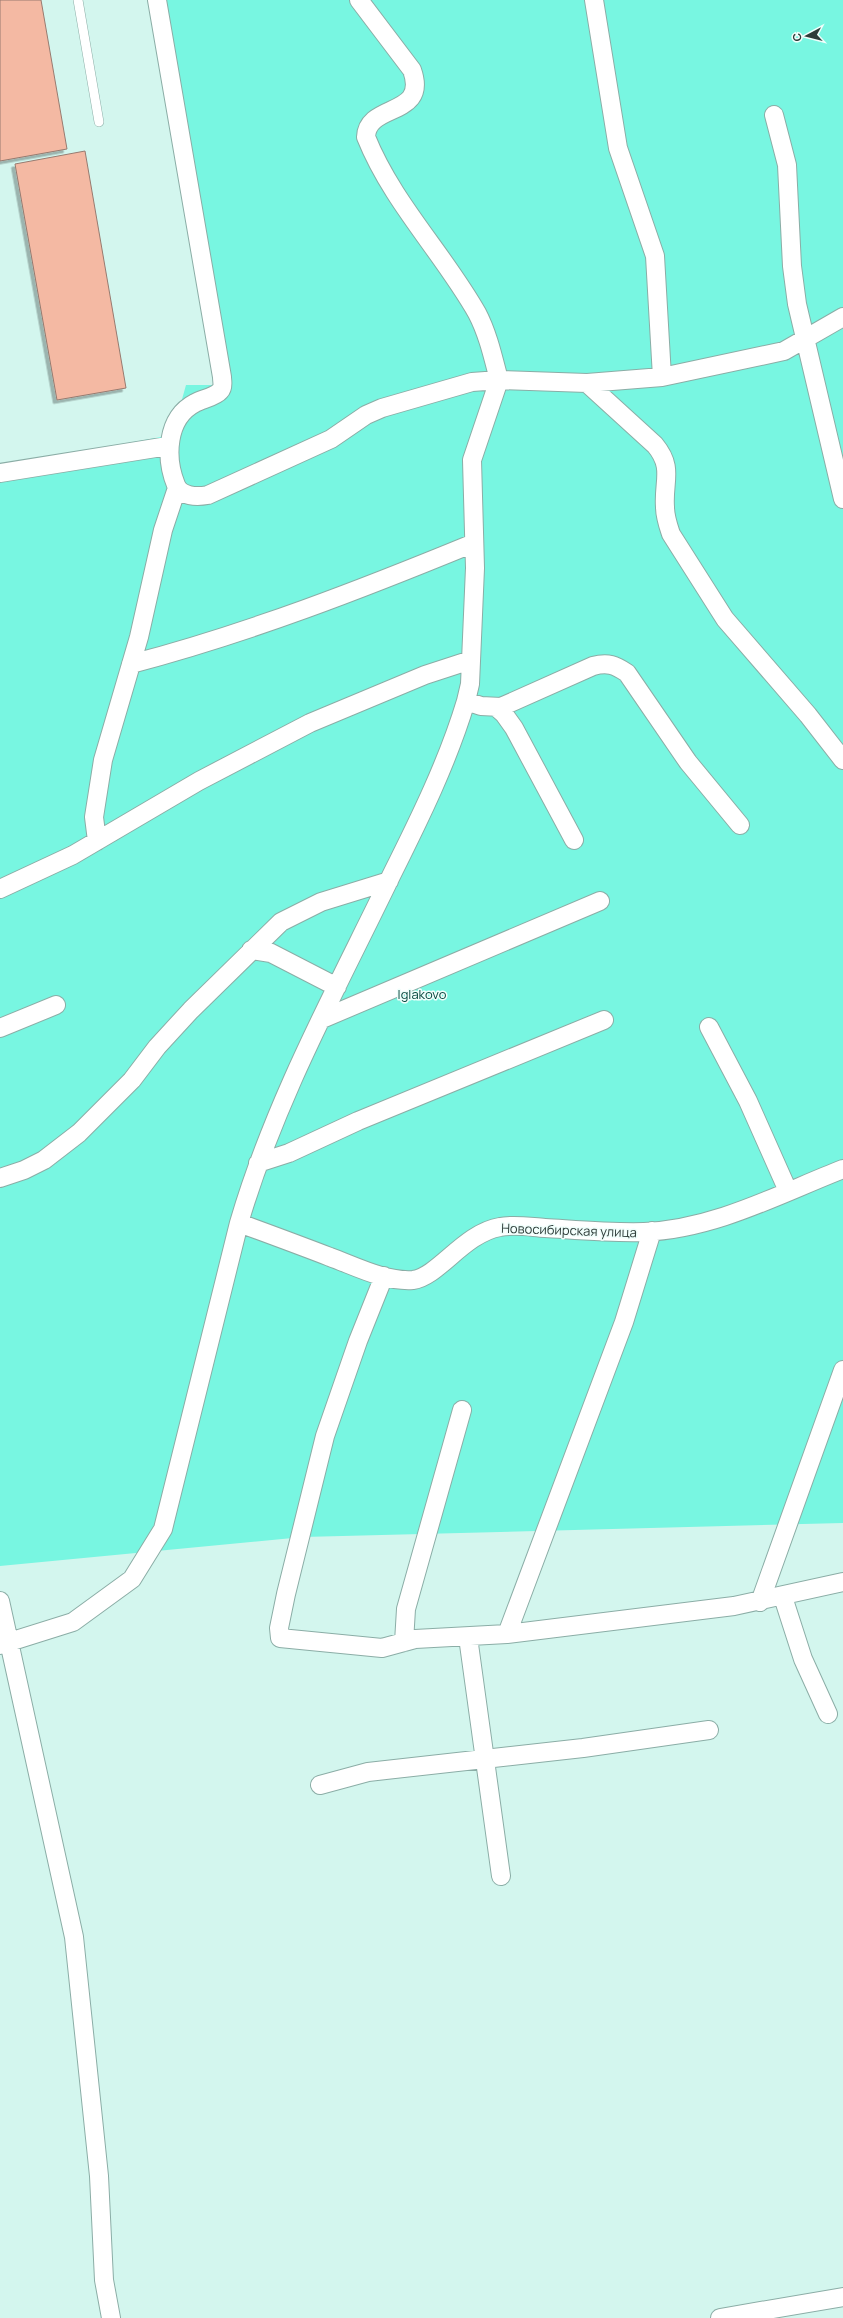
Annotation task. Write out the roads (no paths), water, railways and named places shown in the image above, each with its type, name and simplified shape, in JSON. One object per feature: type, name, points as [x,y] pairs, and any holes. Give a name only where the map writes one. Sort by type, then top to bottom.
[{"type":"street","points":[[97,841],[94,817],[103,760],[131,664],[163,530],[177,488],[169,463],[168,446],[174,427],[183,412],[194,403],[219,392],[223,386],[157,0]]},
{"type":"street","points":[[5,1644],[73,1622],[132,1579],[163,1528],[239,1222],[258,1163],[276,1116],[425,806],[466,701],[470,684],[474,543],[472,460],[499,380],[487,335],[477,314],[416,224],[366,137],[366,131],[376,118],[404,104],[414,95],[416,81],[412,70],[359,0]]},
{"type":"street","points":[[594,0],[618,148],[655,256],[662,377]]},
{"type":"street","points":[[774,115],[786,165],[792,266],[805,341],[843,499]]},
{"type":"street","points":[[177,488],[186,494],[197,497],[208,495],[331,439],[366,415],[382,408],[472,382],[499,380],[587,383],[662,377],[764,357],[784,351],[805,341],[832,322],[843,317]]},
{"type":"street","points":[[587,383],[655,445],[664,456],[667,469],[664,505],[666,519],[671,534],[725,619],[808,715],[843,760]]},
{"type":"street","points":[[0,473],[168,446]]},
{"type":"street","points":[[131,664],[178,652],[341,597],[474,543]]},
{"type":"street","points":[[0,889],[73,855],[199,781],[310,723],[425,675],[471,660]]},
{"type":"street","points":[[466,701],[481,706],[496,707],[593,666],[605,663],[616,665],[627,673],[688,762],[740,825]]},
{"type":"street","points":[[496,707],[504,714],[514,728],[574,840]]},
{"type":"street","points":[[0,1178],[24,1170],[44,1160],[79,1133],[116,1094],[132,1080],[157,1047],[251,950],[281,922],[303,909],[389,881]]},
{"type":"street","points":[[322,1019],[600,901]]},
{"type":"street","points":[[251,950],[271,953],[337,988]]},
{"type":"street","points":[[0,1028],[56,1006]]},
{"type":"street","points":[[258,1163],[289,1153],[358,1121],[604,1020]]},
{"type":"street","points":[[709,1027],[748,1101],[788,1191]]},
{"type":"street","name":"Новосибирская улица","points":[[239,1222],[384,1276],[396,1279],[414,1280],[431,1272],[462,1245],[483,1231],[501,1226],[605,1231],[652,1231],[687,1227],[723,1218],[843,1169]]},
{"type":"street","points":[[508,1634],[624,1322],[652,1231]]},
{"type":"street","points":[[384,1276],[358,1341],[325,1436],[286,1594],[279,1628],[280,1638],[382,1648],[415,1639],[508,1634],[760,1602],[843,1582]]},
{"type":"street","points":[[760,1602],[843,1370]]},
{"type":"street","points":[[404,1642],[406,1608],[462,1410]]},
{"type":"street","points":[[783,1597],[803,1659],[828,1714]]},
{"type":"street","points":[[0,1601],[5,1644],[74,1937],[99,2176],[104,2280],[111,2318]]},
{"type":"street","points":[[468,1637],[501,1876]]},
{"type":"street","points":[[320,1785],[368,1772],[484,1759],[709,1730]]},
{"type":"street","points":[[720,2318],[843,2297]]},
{"type":"lane","points":[[78,0],[99,122]]},
{"type":"park label","name":"Iglakovo","points":[[422,994]]}]
